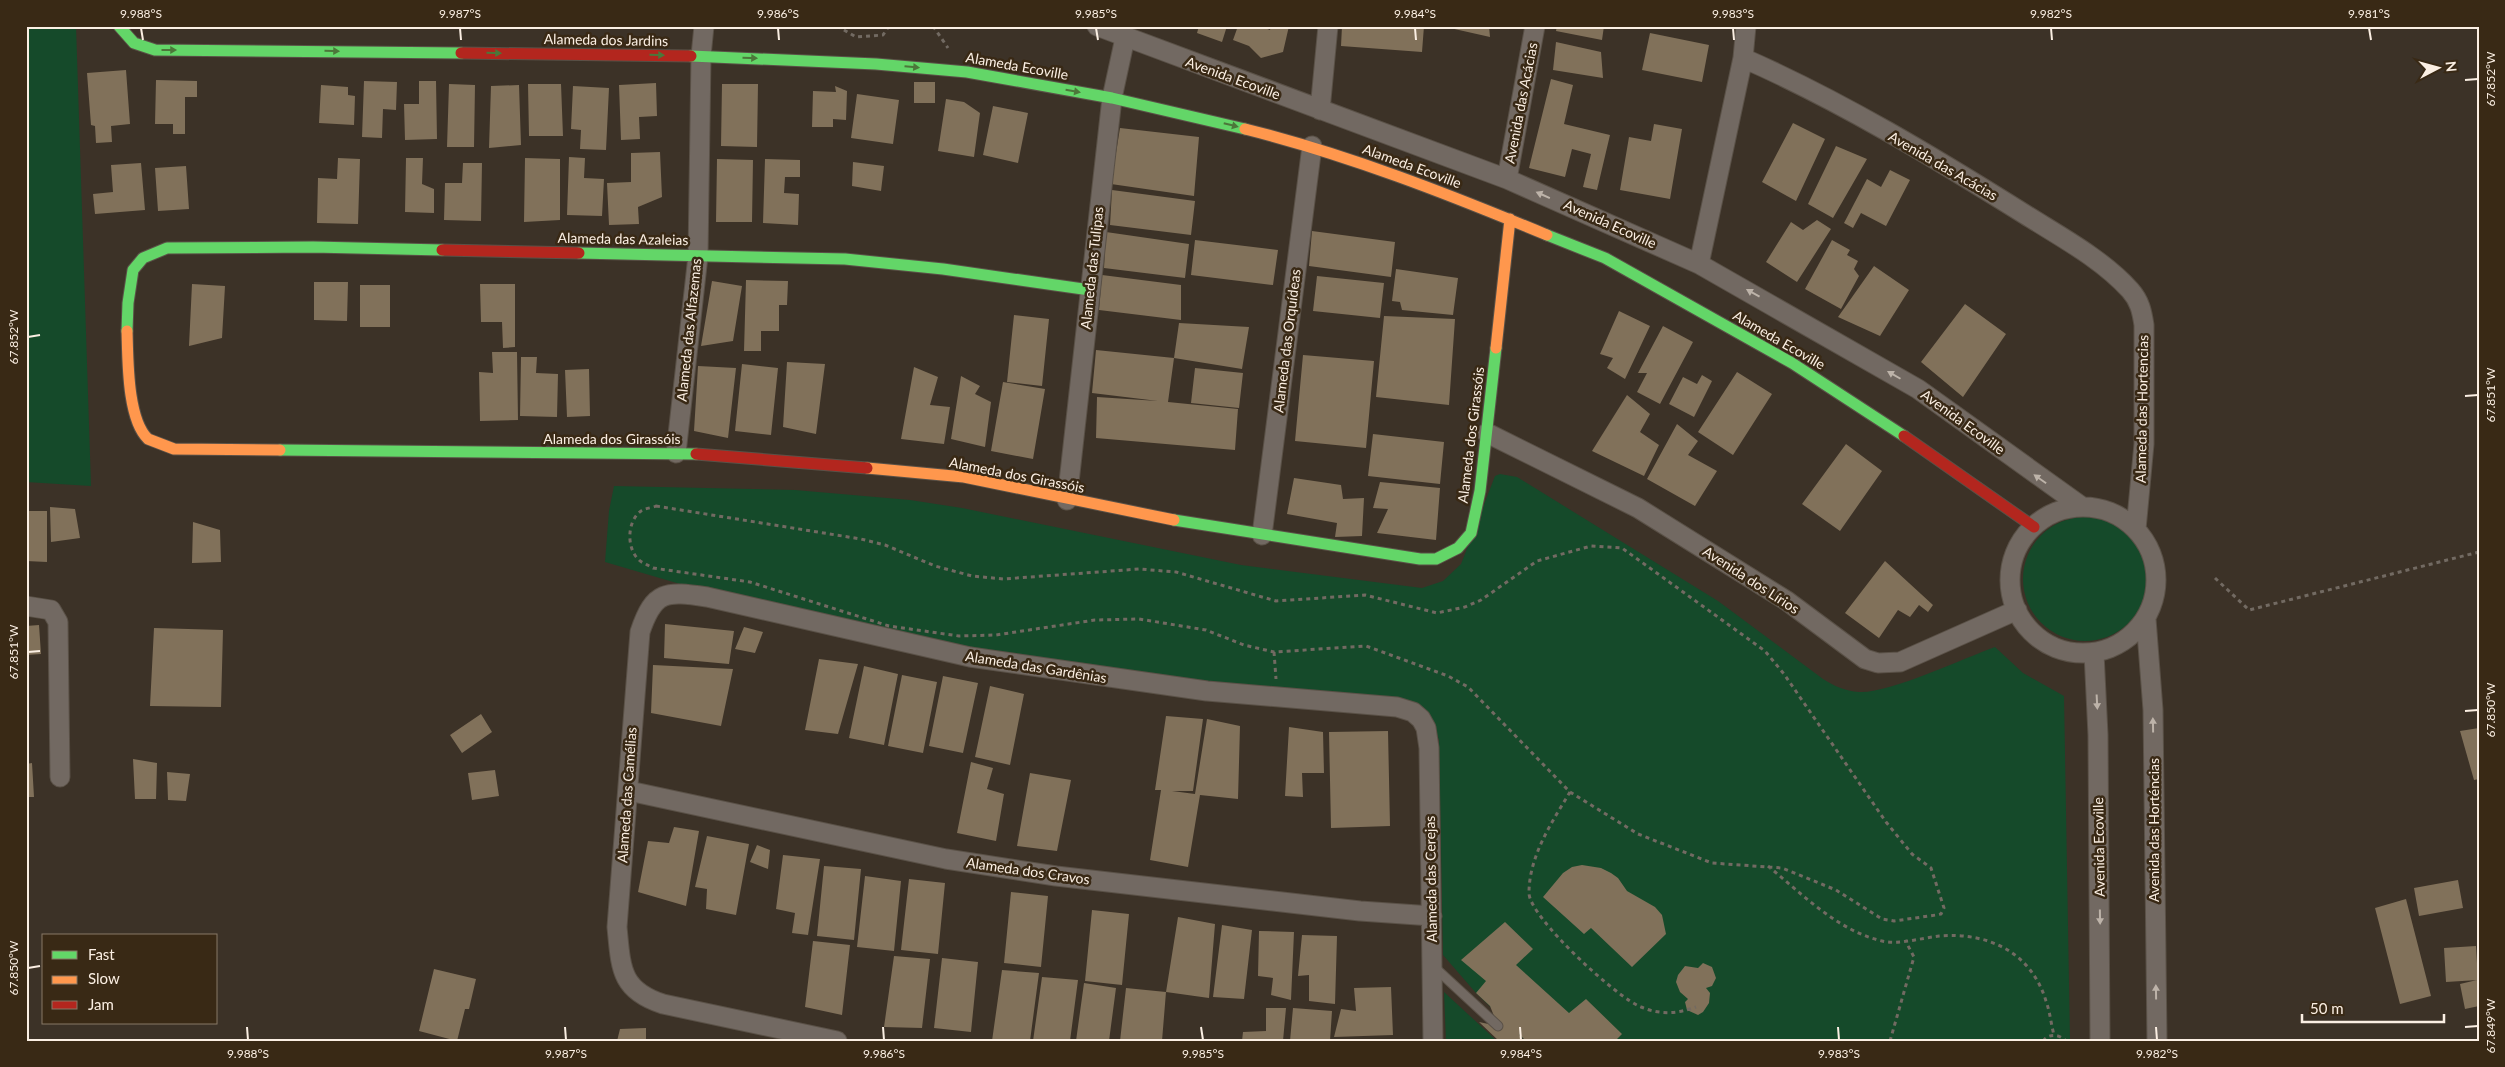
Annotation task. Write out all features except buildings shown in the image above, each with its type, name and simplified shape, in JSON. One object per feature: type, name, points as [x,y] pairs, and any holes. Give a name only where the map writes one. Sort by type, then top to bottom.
[{"type":"street","name":"Alameda das Alfazemas","points":[[676,453],[698,256],[701,56],[704,26]]},
{"type":"street","name":"Avenida Ecoville","points":[[1097,26],[1507,179],[1699,264],[1918,389],[2038,478],[2081,506]]},
{"type":"street","points":[[1320,110],[1328,26]]},
{"type":"street","name":"Avenida das Acácias","points":[[1507,179],[1535,26]]},
{"type":"street","points":[[1699,264],[1743,58],[1746,26]]},
{"type":"street","name":"Alameda dos Jardins","points":[[122,31],[144,49],[155,50],[701,56]]},
{"type":"street","name":"Alameda das Tulipas","points":[[1067,500],[1112,98],[1125,38]]},
{"type":"street","name":"Alameda Ecoville","points":[[701,56],[876,64],[967,72],[1112,98],[1312,146],[1428,186],[1605,258],[1792,363],[1867,410],[2034,527]]},
{"type":"street","name":"Avenida das Acácias","points":[[1743,58],[1784,76],[1958,172],[2072,244],[2114,274],[2132,292]]},
{"type":"street","name":"Alameda das Orquídeas","points":[[1262,535],[1312,146]]},
{"type":"street","name":"Alameda dos Girassóis","points":[[142,433],[156,445],[174,449],[676,453],[772,459],[964,477],[1067,500],[1262,535],[1420,560],[1436,559],[1449,555],[1471,533],[1480,491],[1510,219]]},
{"type":"street","name":"Alameda das Azaleias","points":[[142,433],[132,390],[128,339],[128,288],[134,269],[144,258],[154,252],[167,248],[314,247],[845,259],[943,269],[1090,290]]},
{"type":"street","name":"Alameda das Hortencias","points":[[2132,292],[2141,307],[2144,325],[2144,444],[2136,529]]},
{"type":"street","name":"Avenida dos Lírios","points":[[1487,434],[1638,508],[1787,601],[1865,659],[1878,663],[1900,662],[2016,610]]},
{"type":"street","name":"Avenida das Horténcias","points":[[2081,506],[2101,508],[2114,514],[2136,529],[2150,549],[2156,573],[2155,597],[2146,619],[2132,636],[2114,647],[2094,653],[2073,653],[2050,646],[2030,631],[2016,610],[2010,587],[2012,562],[2022,540],[2039,522],[2060,510],[2081,506]]},
{"type":"street","name":"Alameda das Gardênias","points":[[654,600],[666,595],[685,594],[707,597],[970,657],[1100,677],[1278,698],[1397,707],[1413,712],[1421,719]]},
{"type":"street","name":"Alameda das Camélias","points":[[654,600],[646,612],[640,632],[617,927],[623,972],[634,990],[647,999],[837,1041]]},
{"type":"street","points":[[26,606],[51,610],[58,622],[60,777]]},
{"type":"street","name":"Avenida das Horténcias","points":[[2146,619],[2153,720],[2157,1041]]},
{"type":"street","name":"Avenida Ecoville","points":[[2094,653],[2098,735],[2100,1041]]},
{"type":"street","name":"Alameda das Cerejas","points":[[1421,719],[1426,728],[1430,748],[1433,1041]]},
{"type":"street","name":"Alameda dos Cravos","points":[[629,791],[946,859],[1046,875],[1360,911],[1432,916]]},
{"type":"lane","points":[[1433,966],[1498,1026]]},
{"type":"path","points":[[836,27],[856,37],[883,35],[889,26]]},
{"type":"path","points":[[656,506],[861,539],[885,545],[935,566],[972,576],[1003,579],[1139,569],[1176,572],[1276,601],[1365,595],[1437,613],[1460,609],[1481,600],[1537,561],[1591,546],[1622,548],[1765,651],[1784,674],[1886,822],[1912,854],[1931,868],[1944,908],[1941,914],[1894,921],[1876,916],[1836,890],[1782,868],[1767,866],[1753,868],[1712,863],[1681,852],[1638,834],[1570,792],[1468,688],[1448,676],[1366,646],[1274,652],[1244,646],[1206,630],[1139,619],[1095,620],[996,635],[959,636],[889,626],[750,582],[653,568],[639,561],[632,550],[630,537],[632,523],[642,511],[656,506]]},
{"type":"path","points":[[2215,578],[2250,610],[2479,552]]},
{"type":"path","points":[[1274,652],[1278,698]]},
{"type":"path","points":[[1570,792],[1546,831],[1531,873],[1529,894],[1533,907],[1544,922],[1618,994],[1640,1007],[1662,1013],[1680,1013],[1696,1006]]},
{"type":"path","points":[[1767,866],[1822,911],[1854,930],[1883,941],[1940,936],[1984,939],[2012,950],[2030,970],[2046,1000],[2054,1034]]},
{"type":"path","points":[[1890,1041],[1914,957],[1906,940]]},
{"type":"path","points":[[2043,1041],[2054,1034]]},
{"type":"path","points":[[2054,1034],[2066,1041]]},
{"type":"green space","points":[[26,26],[76,26],[91,486],[26,482]]},
{"type":"green space","points":[[1500,474],[1517,477],[1718,601],[1823,679],[1840,688],[1859,692],[1872,691],[1907,682],[1995,647],[2023,673],[2064,696],[2070,1041],[1526,1041],[1476,993],[1443,955],[1439,740],[1433,723],[1301,695],[1027,661],[687,586],[605,562],[609,511],[614,486],[795,490],[910,500],[962,508],[1241,565],[1422,588],[1443,581],[1461,564],[1495,476]]},
{"type":"green space","points":[[2085,517],[2109,522],[2129,535],[2142,555],[2147,579],[2142,603],[2129,623],[2109,636],[2085,641],[2061,636],[2041,623],[2028,603],[2023,579],[2028,555],[2041,535],[2061,522]]},
{"type":"green space","points":[[1444,992],[1497,1041],[1446,1041]]},
{"type":"traffic: fast","points":[[119,26],[134,43],[155,50],[461,53]]},
{"type":"traffic: fast","points":[[691,56],[876,64],[967,72],[1112,98],[1245,129]]},
{"type":"traffic: fast","points":[[1547,235],[1605,258],[1792,363],[1904,436]]},
{"type":"traffic: fast","points":[[127,331],[128,303],[133,270],[143,258],[167,248],[313,247],[442,250]]},
{"type":"traffic: fast","points":[[579,253],[845,259],[943,269],[1090,290]]},
{"type":"traffic: fast","points":[[1174,520],[1420,559],[1436,559],[1458,548],[1471,533],[1480,491],[1496,348]]},
{"type":"traffic: fast","points":[[280,450],[696,454]]},
{"type":"traffic: slow","points":[[1245,129],[1284,139],[1398,176],[1547,235]]},
{"type":"traffic: slow","points":[[1496,348],[1510,219]]},
{"type":"traffic: slow","points":[[127,331],[132,403],[141,430],[148,439],[174,449],[280,450]]},
{"type":"traffic: slow","points":[[867,468],[964,477],[1174,520]]},
{"type":"traffic: jam","points":[[461,53],[691,56]]},
{"type":"traffic: jam","points":[[442,250],[579,253]]},
{"type":"traffic: jam","points":[[1904,436],[2034,527]]},
{"type":"traffic: jam","points":[[696,454],[867,468]]}]
